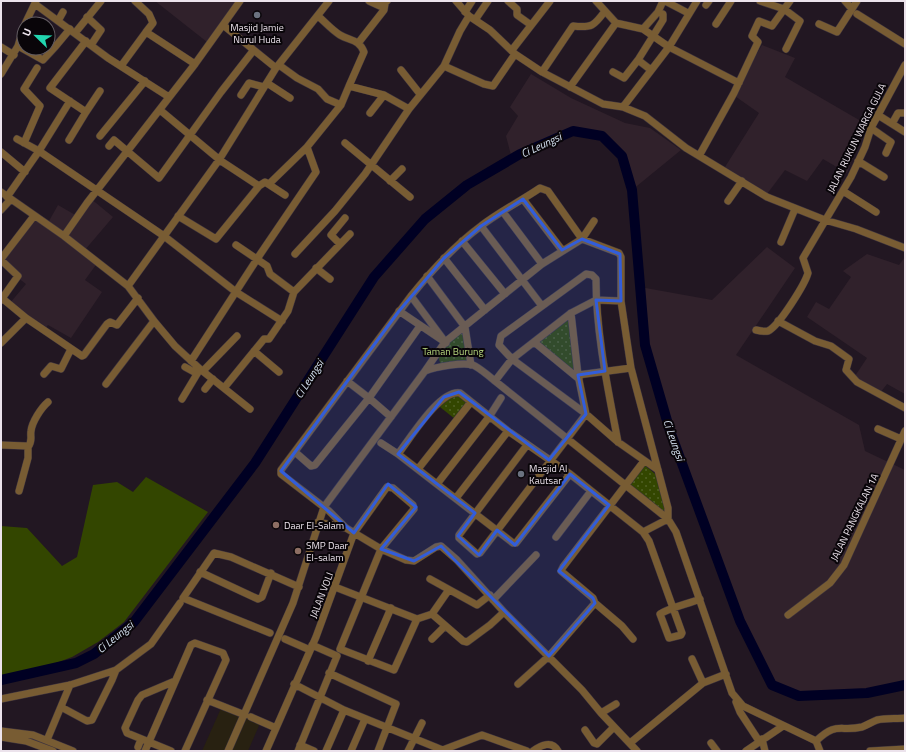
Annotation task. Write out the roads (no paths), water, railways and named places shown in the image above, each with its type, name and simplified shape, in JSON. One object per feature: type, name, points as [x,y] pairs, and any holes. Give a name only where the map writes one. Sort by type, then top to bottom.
[{"type":"street","points":[[56,46],[88,17],[101,1]]},
{"type":"street","points":[[121,66],[153,23],[152,17],[135,1]]},
{"type":"street","points":[[64,236],[122,152],[160,110],[240,1]]},
{"type":"street","points":[[128,286],[219,160],[277,66],[329,1]]},
{"type":"street","points":[[368,1],[376,6],[386,2]]},
{"type":"street","points":[[456,1],[470,16],[490,30],[514,52],[542,72],[603,104],[623,107],[650,118],[699,156],[767,197],[795,209],[856,229],[905,248]]},
{"type":"street","points":[[470,16],[472,1]]},
{"type":"street","points":[[295,254],[335,211],[371,166],[408,109],[444,66],[460,31],[470,16],[488,1]]},
{"type":"street","points":[[508,1],[517,9],[517,15],[531,25]]},
{"type":"street","points":[[444,66],[484,84],[493,86],[531,25],[550,1]]},
{"type":"street","points":[[643,29],[658,12],[664,1],[674,3],[688,13]]},
{"type":"street","points":[[623,107],[670,47],[688,13],[697,1]]},
{"type":"street","points":[[716,24],[731,1]]},
{"type":"street","points":[[760,1],[784,10],[800,21],[786,49]]},
{"type":"street","points":[[699,156],[739,83],[758,42],[752,36],[759,21],[772,26],[790,1]]},
{"type":"street","points":[[845,1],[855,11],[905,44]]},
{"type":"street","points":[[819,24],[837,32],[855,11],[857,1]]},
{"type":"street","points":[[29,16],[35,2],[88,43],[169,97]]},
{"type":"street","points":[[359,42],[384,10],[386,2]]},
{"type":"street","points":[[602,5],[616,23],[643,29],[670,47],[739,83]]},
{"type":"street","points":[[542,72],[573,26],[591,26],[595,24],[602,5]]},
{"type":"street","points":[[58,21],[62,12]]},
{"type":"street","points":[[613,72],[624,78],[638,60],[664,17],[663,14],[658,12]]},
{"type":"street","points":[[269,184],[307,147],[340,105],[364,52],[359,42],[339,34],[318,16]]},
{"type":"street","points":[[86,112],[52,90],[50,87],[101,30],[88,17]]},
{"type":"street","points":[[570,88],[616,23]]},
{"type":"street","points":[[223,25],[254,51],[297,78],[318,89],[327,98],[340,105]]},
{"type":"street","points":[[146,32],[195,64]]},
{"type":"street","points":[[1,47],[14,54]]},
{"type":"street","points":[[2,71],[16,50]]},
{"type":"street","points":[[106,130],[111,143],[159,178],[221,92],[254,51]]},
{"type":"street","points":[[36,56],[43,60],[47,56]]},
{"type":"street","points":[[638,60],[651,70]]},
{"type":"street","name":"JALAN RUKUN WARGA GULA","points":[[778,321],[799,292],[808,276],[808,269],[804,258],[843,191],[865,147],[870,128],[905,65]]},
{"type":"street","points":[[24,143],[40,105],[24,90],[37,68]]},
{"type":"street","points":[[401,70],[420,94]]},
{"type":"street","points":[[100,136],[145,81]]},
{"type":"street","points":[[241,95],[249,83],[266,85],[290,98]]},
{"type":"street","points":[[349,86],[386,95],[408,109]]},
{"type":"street","points":[[69,140],[100,92]]},
{"type":"street","points":[[370,113],[384,95]]},
{"type":"street","points":[[1,210],[6,196],[25,172],[70,101]]},
{"type":"street","points":[[160,110],[219,160],[259,186]]},
{"type":"street","points":[[893,122],[898,113],[905,113]]},
{"type":"street","points":[[878,115],[905,132]]},
{"type":"street","points":[[870,128],[891,142],[886,153]]},
{"type":"street","points":[[17,138],[39,151],[164,236],[236,292],[282,320]]},
{"type":"street","points":[[345,143],[410,197]]},
{"type":"street","points":[[191,362],[257,259],[316,172],[307,147]]},
{"type":"street","points":[[1,152],[25,172]]},
{"type":"street","points":[[858,161],[884,177]]},
{"type":"street","points":[[390,181],[402,169]]},
{"type":"street","points":[[728,201],[742,181]]},
{"type":"street","points":[[178,216],[216,239],[263,182],[269,184],[285,195]]},
{"type":"street","points":[[668,519],[668,508],[631,368],[621,301],[620,254],[582,239],[547,189],[540,188],[480,226],[444,258],[399,311],[281,470],[282,476],[324,507],[346,528],[381,549],[406,560],[414,561],[436,547],[441,546],[457,560],[504,612],[582,690],[633,748],[703,683],[726,674]]},
{"type":"street","points":[[843,191],[876,212]]},
{"type":"street","points":[[6,196],[64,236],[128,286],[175,346],[200,371],[213,379],[250,409]]},
{"type":"street","points":[[523,199],[562,250]]},
{"type":"street","points":[[781,242],[795,209]]},
{"type":"street","points":[[503,212],[542,264]]},
{"type":"street","points":[[34,216],[1,259],[18,276],[2,299],[26,318],[71,349],[81,355],[84,355],[107,324],[110,322],[117,326],[138,298]]},
{"type":"street","points":[[340,244],[331,235],[344,218]]},
{"type":"street","points":[[228,751],[248,716],[299,587],[318,522],[324,507],[446,342],[542,264],[562,250],[582,239],[594,222]]},
{"type":"street","points":[[480,226],[542,306]]},
{"type":"street","points":[[224,388],[264,339],[271,338],[282,320],[294,292],[350,234]]},
{"type":"street","points":[[462,241],[505,294]]},
{"type":"street","points":[[236,245],[268,267],[270,274],[294,292]]},
{"type":"street","points":[[444,258],[485,310]]},
{"type":"street","points":[[316,268],[330,279]]},
{"type":"street","points":[[618,442],[605,371],[596,300],[596,279],[589,274],[582,276],[542,306],[500,338],[498,343],[512,359],[586,414],[618,442],[658,470]]},
{"type":"street","points":[[428,276],[465,328],[471,365]]},
{"type":"street","points":[[411,296],[446,342]]},
{"type":"street","points":[[495,381],[512,359],[571,313],[596,300],[621,301]]},
{"type":"street","points":[[399,311],[446,342]]},
{"type":"street","points":[[571,313],[579,377],[586,414]]},
{"type":"street","points":[[1,343],[26,318]]},
{"type":"street","points":[[106,384],[154,321]]},
{"type":"street","points":[[756,330],[767,331],[778,321],[815,341],[831,346],[849,359],[846,370],[857,382],[905,408]]},
{"type":"street","points":[[295,452],[311,466],[315,465],[369,398],[420,326]]},
{"type":"street","points":[[182,399],[200,371],[237,336]]},
{"type":"street","points":[[534,342],[579,377]]},
{"type":"street","points":[[44,374],[51,366],[61,369],[71,349]]},
{"type":"street","points":[[254,351],[279,372]]},
{"type":"street","points":[[425,371],[436,367],[471,365],[495,381],[668,519],[676,532],[732,693],[740,712],[761,740],[765,751]]},
{"type":"street","points":[[185,367],[200,371]]},
{"type":"street","points":[[579,377],[605,371],[631,368]]},
{"type":"street","points":[[205,389],[213,379]]},
{"type":"street","points":[[347,381],[391,417]]},
{"type":"street","points":[[398,454],[444,398],[459,393],[527,445],[570,474],[643,532],[649,541],[673,609],[700,599]]},
{"type":"street","points":[[437,484],[502,398]]},
{"type":"street","points":[[19,491],[28,458],[31,429],[42,408],[48,402]]},
{"type":"street","points":[[418,469],[472,402]]},
{"type":"street","points":[[527,445],[459,536],[477,554],[480,553],[549,460],[586,414]]},
{"type":"street","points":[[878,429],[901,439]]},
{"type":"street","points":[[456,498],[508,431]]},
{"type":"street","name":"JALAN PANGKALAN 1A","points":[[788,615],[830,583],[844,564],[905,431]]},
{"type":"street","points":[[382,443],[456,498],[512,543],[516,543],[570,474]]},
{"type":"street","points":[[1,445],[28,447]]},
{"type":"street","points":[[633,639],[622,626],[595,603],[593,598],[561,571],[562,567],[644,461]]},
{"type":"street","name":"JALAN VOLI","points":[[266,751],[311,647],[335,587],[354,533],[387,487],[393,488],[413,505],[414,508],[381,549]]},
{"type":"street","points":[[556,537],[591,491]]},
{"type":"street","points":[[643,532],[668,519]]},
{"type":"street","points":[[318,522],[346,528]]},
{"type":"street","points":[[381,549],[340,649],[394,670],[417,619]]},
{"type":"street","points":[[270,633],[183,598],[212,554],[217,552],[271,573],[299,587]]},
{"type":"street","points":[[430,579],[448,591],[477,605],[492,597],[536,555]]},
{"type":"street","points":[[200,572],[258,599],[262,597],[271,573]]},
{"type":"street","points":[[335,587],[417,619],[432,614],[448,591]]},
{"type":"street","points":[[1,699],[70,685],[116,670],[151,644],[180,603]]},
{"type":"street","points":[[518,684],[549,656],[595,603]]},
{"type":"street","points":[[368,661],[391,608]]},
{"type":"street","points":[[432,614],[463,641],[467,642],[490,626],[504,612]]},
{"type":"street","points":[[432,639],[445,626]]},
{"type":"street","points":[[285,639],[337,656],[299,748],[314,751]]},
{"type":"street","points":[[145,751],[192,644],[197,644],[223,654],[226,660],[185,751]]},
{"type":"street","points":[[692,659],[703,683]]},
{"type":"street","points":[[61,707],[88,721],[92,720],[116,670]]},
{"type":"street","points":[[329,673],[395,703],[396,706],[378,751]]},
{"type":"street","points":[[171,751],[127,733],[125,730],[138,700],[144,694],[175,681]]},
{"type":"street","points":[[294,684],[344,710],[414,737],[442,750],[482,735],[527,751]]},
{"type":"street","points":[[47,740],[70,685]]},
{"type":"street","points":[[207,700],[276,728]]},
{"type":"street","points":[[736,700],[743,706],[816,741],[820,751]]},
{"type":"street","points":[[601,713],[616,704]]},
{"type":"street","points":[[326,751],[344,710]]},
{"type":"street","points":[[816,741],[837,727],[854,728],[876,720],[905,718]]},
{"type":"street","points":[[351,751],[365,719]]},
{"type":"street","points":[[408,751],[422,723]]},
{"type":"street","points":[[746,751],[783,726]]},
{"type":"street","points":[[585,730],[594,743],[597,744],[614,727]]},
{"type":"street","points":[[1,731],[33,735],[73,751]]},
{"type":"street","points":[[1,737],[26,741],[51,751]]},
{"type":"street","points":[[138,747],[141,738]]},
{"type":"street","points":[[711,743],[718,751]]},
{"type":"street","points":[[533,751],[540,746],[551,744],[556,747],[558,751]]},
{"type":"street","points":[[870,751],[905,749]]},
{"type":"waterway","name":"Ci Leungsi","points":[[1,680],[76,663],[94,654],[134,622],[255,463],[374,277],[425,219],[467,185],[520,154],[573,131],[602,136],[622,156],[632,190],[645,345],[670,431],[740,621],[772,685],[799,696],[867,693],[905,685]]},
{"type":"place","name":"Masjid Jamie Nurul Huda","points":[[257,15]]},
{"type":"place","name":"Masjid Al Kautsar","points":[[521,474]]},
{"type":"place","name":"Daar El-Salam","points":[[276,525]]},
{"type":"place","name":"SMP Daar El-salam","points":[[298,551]]},
{"type":"park label","name":"Taman Burung","points":[[453,351]]}]
